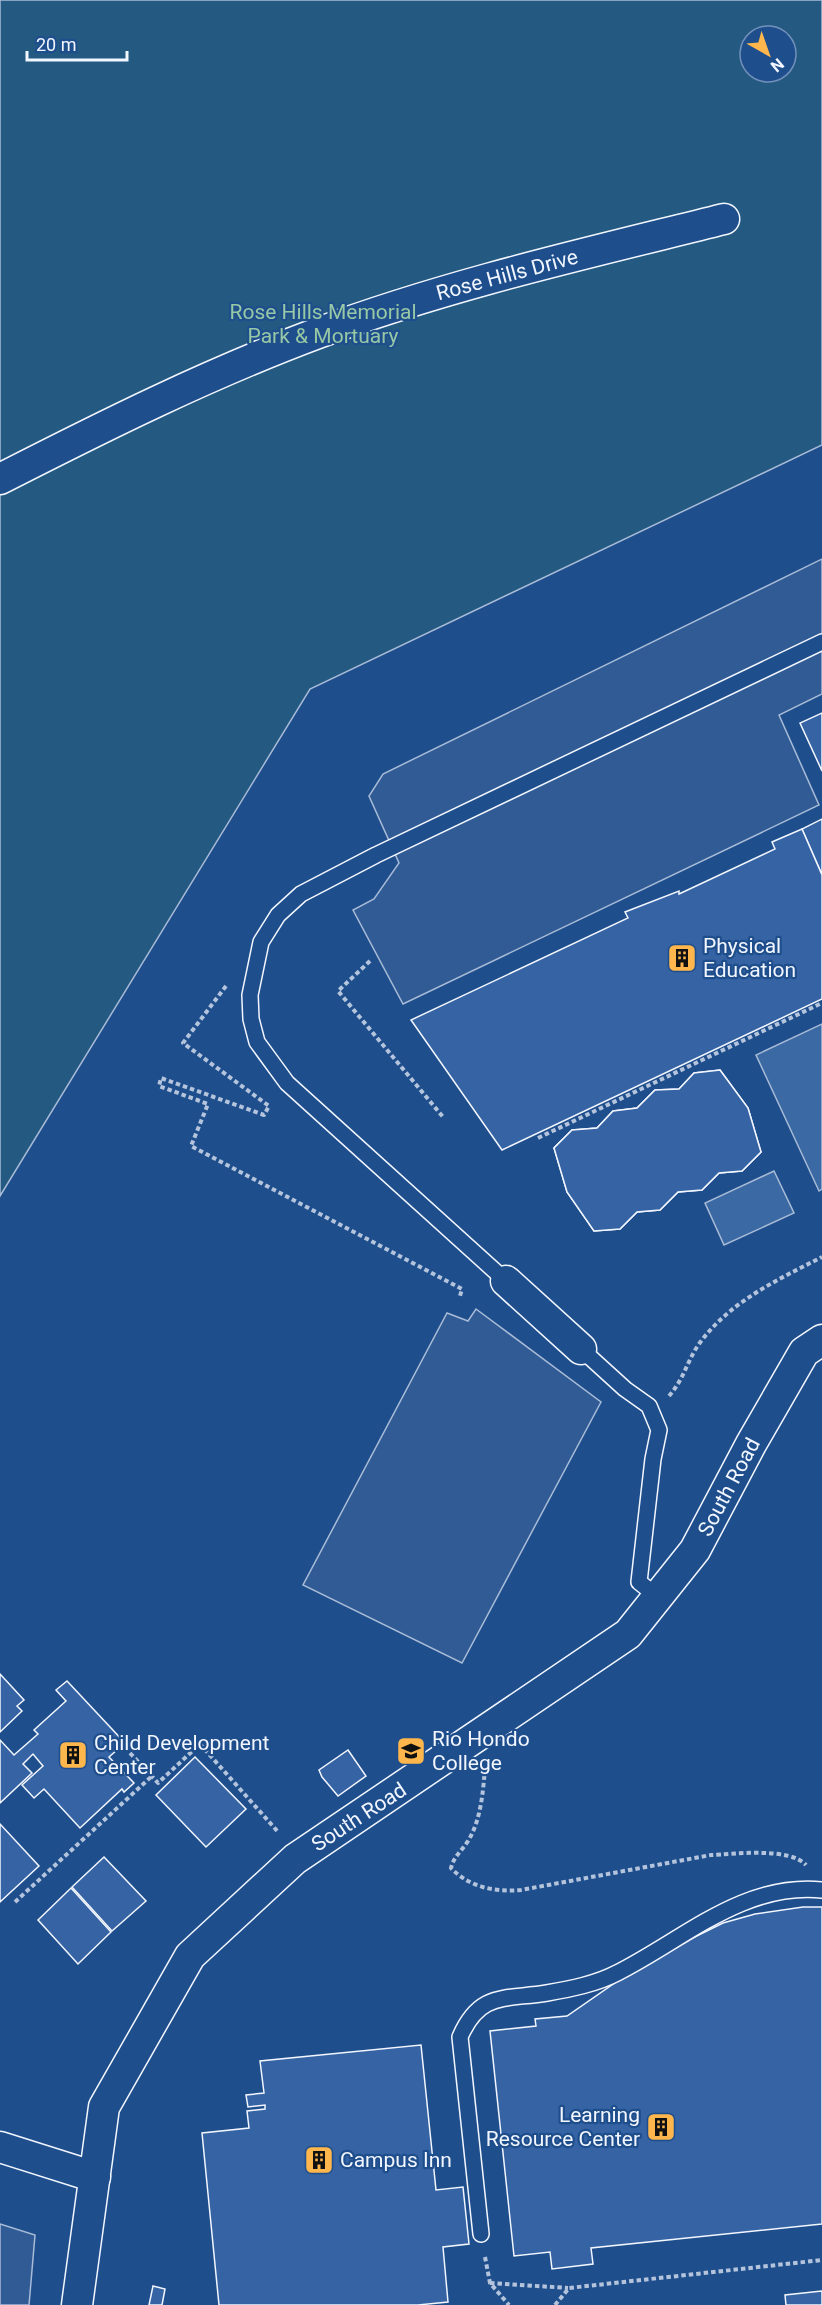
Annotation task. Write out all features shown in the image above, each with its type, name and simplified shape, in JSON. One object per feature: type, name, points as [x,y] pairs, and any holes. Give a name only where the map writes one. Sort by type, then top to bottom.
[{"type":"street","name":"Rose Hills Drive","points":[[0,479],[204,378],[318,333],[410,301],[724,219]]},
{"type":"street","points":[[506,1281],[581,1349]]},
{"type":"street","name":"South Road","points":[[77,2305],[104,2107],[190,1956],[295,1859],[470,1743],[627,1634],[695,1550],[751,1444],[804,1352],[822,1340]]},
{"type":"street","points":[[0,2147],[95,2177]]},
{"type":"lane","points":[[506,1281],[286,1083],[257,1042],[250,1018],[250,995],[261,942],[278,915],[301,894],[376,855],[822,642]]},
{"type":"lane","points":[[581,1349],[625,1389],[649,1406],[659,1430],[639,1582],[657,1597]]},
{"type":"lane","points":[[481,2234],[460,2037],[467,2020],[482,2005],[507,1996],[544,1994],[598,1981],[615,1974],[726,1909],[766,1894],[817,1889]]},
{"type":"path","points":[[370,961],[338,992],[443,1117]]},
{"type":"path","points":[[227,984],[183,1043],[269,1106],[264,1115],[161,1078],[159,1086],[208,1104],[191,1146],[462,1289],[460,1296]]},
{"type":"path","points":[[538,1138],[708,1055],[822,1003]]},
{"type":"path","points":[[652,1414],[674,1390],[687,1370],[697,1347],[717,1322],[779,1278],[822,1257]]},
{"type":"path","points":[[470,1743],[485,1769],[483,1788],[477,1823],[467,1842],[454,1857],[451,1868],[461,1878],[473,1884],[505,1891],[521,1890],[711,1855],[770,1853],[802,1862],[807,1867],[817,1889]]},
{"type":"path","points":[[130,1753],[158,1783],[200,1744],[271,1821],[281,1836]]},
{"type":"path","points":[[15,1902],[152,1776]]},
{"type":"path","points":[[481,2234],[490,2283],[509,2305]]},
{"type":"path","points":[[490,2283],[569,2288],[822,2260]]},
{"type":"path","points":[[555,2305],[569,2288]]},
{"type":"green space","name":"Rose Hills Memorial Park & Mortuary","points":[[0,0],[822,0],[822,445],[310,689],[0,1196]]},
{"type":"shaded area","points":[[822,559],[822,694],[779,715],[819,805],[403,1004],[353,910],[374,899],[399,863],[369,796],[383,774]]},
{"type":"shaded area","points":[[822,1024],[822,1189],[819,1191],[756,1055]]},
{"type":"shaded area","points":[[774,1171],[794,1213],[724,1245],[705,1203]]},
{"type":"shaded area","points":[[476,1309],[601,1402],[462,1663],[303,1585],[447,1313],[468,1321]]},
{"type":"shaded area","points":[[0,2224],[35,2235],[29,2305],[0,2305]]},
{"type":"building","points":[[822,713],[822,771],[800,723]]},
{"type":"building","points":[[822,819],[822,875],[802,829]]},
{"type":"building","name":"Physical Education","points":[[802,829],[822,875],[822,999],[502,1150],[411,1020],[628,918],[625,912],[679,891],[679,894],[775,849],[772,842]]},
{"type":"building","points":[[720,1070],[748,1108],[761,1152],[742,1171],[719,1173],[702,1190],[678,1192],[660,1210],[637,1212],[620,1229],[594,1231],[567,1192],[554,1148],[572,1130],[597,1128],[613,1111],[637,1108],[655,1090],[679,1089],[694,1073]]},
{"type":"building","points":[[720,1070],[748,1108],[761,1152],[742,1171],[719,1173],[702,1190],[678,1192],[660,1210],[637,1212],[620,1229],[594,1231],[567,1192],[554,1148],[572,1130],[597,1128],[613,1111],[637,1108],[655,1090],[679,1089],[694,1073]]},
{"type":"building","points":[[0,1674],[24,1700],[17,1706],[22,1711],[0,1732]]},
{"type":"building","name":"Child Development Center","points":[[67,1681],[125,1743],[109,1757],[134,1783],[124,1792],[122,1789],[80,1828],[44,1789],[34,1798],[22,1785],[43,1766],[33,1754],[23,1764],[32,1773],[0,1803],[0,1740],[14,1755],[38,1734],[34,1730],[66,1701],[56,1690]]},
{"type":"building","points":[[348,1750],[366,1776],[338,1796],[319,1770]]},
{"type":"building","points":[[195,1757],[246,1809],[206,1847],[156,1795]]},
{"type":"building","points":[[0,1824],[39,1866],[0,1902]]},
{"type":"building","points":[[104,1857],[146,1901],[112,1931],[72,1887]]},
{"type":"building","points":[[71,1888],[111,1932],[78,1964],[38,1920]]},
{"type":"building","name":"Learning Resource Center","points":[[803,1907],[822,1907],[822,2224],[591,2248],[593,2264],[552,2269],[550,2252],[514,2256],[490,2031],[536,2026],[535,2019],[567,2016],[648,1960],[723,1923],[755,1914]]},
{"type":"building","name":"Campus Inn","points":[[421,2045],[436,2190],[463,2187],[469,2244],[443,2247],[448,2302],[418,2305],[219,2305],[202,2133],[249,2128],[247,2111],[265,2109],[265,2105],[248,2107],[246,2095],[264,2093],[260,2061]]},
{"type":"building","points":[[153,2286],[165,2289],[162,2305],[149,2305]]},
{"type":"building","points":[[822,2291],[822,2305],[786,2305],[785,2295]]},
{"type":"place","name":"Physical Education","points":[[682,958]]},
{"type":"place","name":"Rio Hondo College","points":[[411,1751]]},
{"type":"place","name":"Child Development Center","points":[[73,1755]]},
{"type":"place","name":"Learning Resource Center","points":[[661,2127]]},
{"type":"place","name":"Campus Inn","points":[[319,2160]]}]
